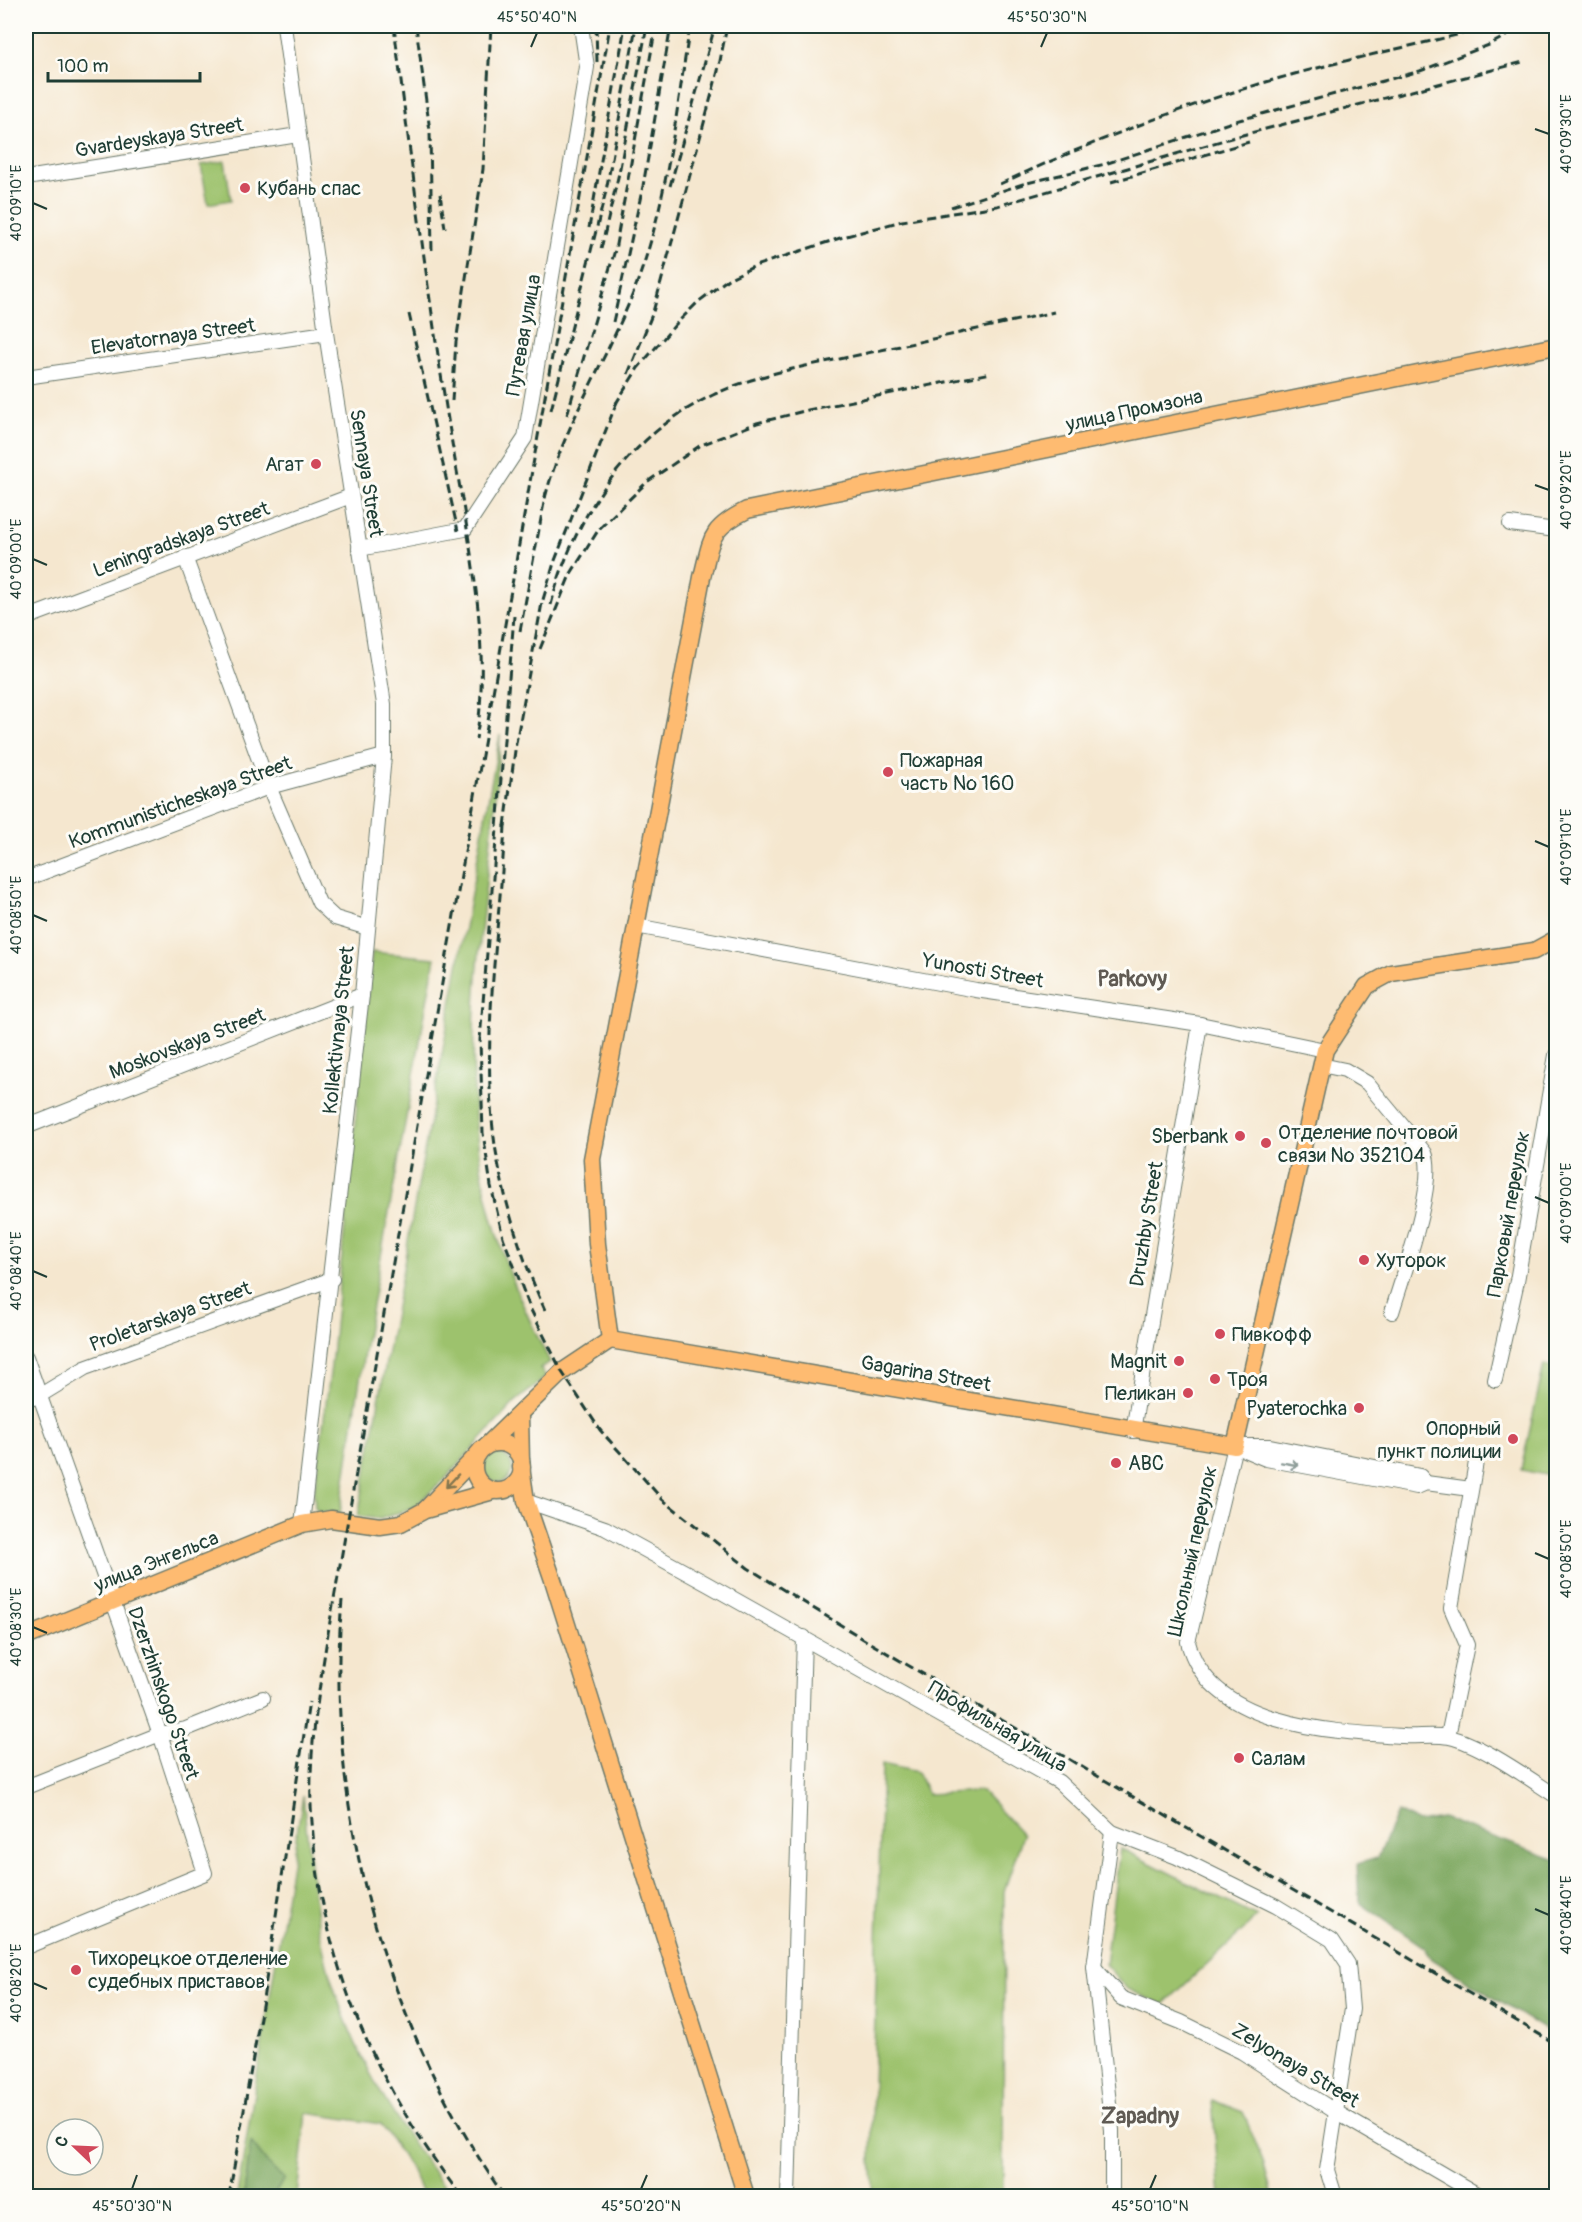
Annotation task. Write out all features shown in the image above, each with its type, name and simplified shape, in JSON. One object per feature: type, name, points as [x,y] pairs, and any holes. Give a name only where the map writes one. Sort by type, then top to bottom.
[{"type":"main road","name":"улица Промзона","points":[[636,926],[702,577],[711,542],[723,522],[747,510],[1557,346]]},
{"type":"main road","points":[[425,1510],[482,1450],[562,1372],[610,1340],[597,1244],[592,1159],[636,926]]},
{"type":"main road","points":[[1235,1446],[1323,1058],[1367,986],[1391,973],[1534,951],[1557,939]]},
{"type":"main road","name":"Gagarina Street","points":[[610,1340],[1133,1431],[1235,1446]]},
{"type":"main road","points":[[519,1415],[521,1465],[526,1501],[553,1580],[746,2196]]},
{"type":"main road","points":[[425,1510],[499,1490],[516,1483],[521,1465],[516,1452],[507,1445],[495,1444],[482,1450],[474,1463],[475,1474],[481,1484],[499,1490],[526,1501]]},
{"type":"main road","name":"улица Энгельса","points":[[26,1637],[302,1524],[331,1519],[380,1526],[401,1522],[425,1510]]},
{"type":"street","name":"Sennaya Street","points":[[284,26],[326,333],[384,704],[384,756],[368,928]]},
{"type":"street","name":"Путевая улица","points":[[359,549],[465,529],[525,438],[587,68],[580,26]]},
{"type":"street","name":"Gvardeyskaya Street","points":[[26,178],[298,135]]},
{"type":"street","name":"Elevatornaya Street","points":[[26,377],[326,333]]},
{"type":"street","name":"Leningradskaya Street","points":[[26,618],[351,496]]},
{"type":"street","points":[[1509,524],[1557,530]]},
{"type":"street","name":"Kollektivnaya Street","points":[[185,557],[269,787],[319,903],[335,918],[368,928],[332,1279],[302,1524]]},
{"type":"street","name":"Kommunisticheskaya Street","points":[[26,879],[269,787],[384,756]]},
{"type":"street","name":"Yunosti Street","points":[[636,926],[976,990],[1200,1024],[1323,1058],[1367,1083],[1425,1153],[1429,1164],[1419,1217],[1392,1312]]},
{"type":"street","name":"Moskovskaya Street","points":[[26,1127],[362,995]]},
{"type":"street","name":"Druzhby Street","points":[[1133,1431],[1200,1024]]},
{"type":"street","name":"Парковый переулок","points":[[1495,1380],[1516,1281],[1557,1055]]},
{"type":"street","name":"Proletarskaya Street","points":[[32,1398],[85,1368],[332,1279]]},
{"type":"street","name":"Dzerzhinskogo Street","points":[[26,1358],[32,1398],[112,1602],[160,1734],[205,1873],[26,1947]]},
{"type":"street","name":"Gagarina Street","points":[[1235,1446],[1270,1446],[1420,1476],[1426,1483],[1471,1490]]},
{"type":"street","name":"Школьный переулок","points":[[1235,1446],[1188,1642],[1191,1654],[1208,1678],[1233,1699],[1262,1714],[1305,1727],[1353,1733],[1448,1736],[1493,1757],[1557,1796]]},
{"type":"street","points":[[1448,1736],[1467,1645],[1451,1608],[1476,1462]]},
{"type":"street","name":"Профильная улица","points":[[526,1501],[604,1528],[804,1637],[1059,1782],[1112,1832],[1177,1857],[1276,1906],[1332,1940],[1348,1964],[1352,2009],[1336,2112]]},
{"type":"street","points":[[788,2196],[804,1637]]},
{"type":"street","points":[[26,1787],[160,1734],[186,1728],[263,1698]]},
{"type":"street","points":[[1112,1832],[1094,1967],[1112,2130],[1112,2196]]},
{"type":"street","name":"Zelyonaya Street","points":[[1094,1967],[1121,1998],[1181,2022],[1242,2052],[1336,2112],[1480,2196]]},
{"type":"street","points":[[1335,2196],[1327,2170],[1336,2112]]},
{"type":"green space","points":[[225,161],[231,200],[208,204],[201,165]]},
{"type":"green space","points":[[500,735],[474,1023],[477,1138],[486,1193],[498,1237],[521,1300],[550,1362],[540,1368],[546,1377],[515,1402],[444,1480],[414,1507],[380,1519],[358,1516]]},
{"type":"green space","points":[[372,952],[435,958],[366,1339],[340,1513],[319,1512],[315,1507],[314,1493],[331,1366]]},
{"type":"green space","points":[[1544,1365],[1556,1368],[1556,1477],[1521,1470]]},
{"type":"green space","points":[[498,1454],[508,1458],[512,1468],[508,1478],[498,1482],[488,1478],[484,1468],[488,1458]]},
{"type":"green space","points":[[882,1764],[917,1772],[928,1794],[982,1791],[1023,1835],[1004,1891],[1003,2196],[874,2196],[871,2159]]},
{"type":"green space","points":[[303,1796],[319,1928],[327,1965],[352,2036],[387,2103],[407,2135],[452,2196],[423,2196],[412,2171],[381,2124],[306,2113],[297,2196],[272,2196],[285,2179],[271,2168],[251,2142],[244,2194],[253,2196],[237,2196]]},
{"type":"green space","points":[[1397,1812],[1418,1822],[1442,1818],[1556,1860],[1556,2037],[1432,1959],[1425,1948],[1359,1902],[1357,1864],[1377,1858]]},
{"type":"green space","points":[[1120,1848],[1257,1917],[1163,2005],[1127,1989],[1105,1964]]},
{"type":"green space","points":[[1212,2100],[1243,2112],[1263,2161],[1272,2196],[1220,2196]]},
{"type":"green space","points":[[251,2142],[271,2168],[285,2179],[272,2196],[244,2195]]},
{"type":"railway","points":[[394,26],[432,312],[479,616],[481,699],[476,739]]},
{"type":"railway","points":[[416,26],[430,131],[432,254]]},
{"type":"railway","points":[[452,401],[456,342],[483,169],[491,26]]},
{"type":"railway","points":[[596,26],[597,62]]},
{"type":"railway","points":[[461,2196],[429,2151],[376,2060],[355,2012],[338,1964],[325,1913],[316,1860],[311,1805],[312,1762],[315,1719],[328,1633],[610,26]]},
{"type":"railway","points":[[589,228],[625,26]]},
{"type":"railway","points":[[551,410],[606,191],[636,26]]},
{"type":"railway","points":[[601,249],[619,173],[647,26]]},
{"type":"railway","points":[[567,415],[615,250],[656,26]]},
{"type":"railway","points":[[613,322],[643,186],[671,26]]},
{"type":"railway","points":[[545,498],[565,439],[618,329],[650,243],[671,150],[690,26]]},
{"type":"railway","points":[[670,186],[715,26]]},
{"type":"railway","points":[[628,374],[653,312],[718,71],[727,26]]},
{"type":"railway","points":[[951,207],[1023,184],[1105,164],[1232,122],[1420,71],[1489,45],[1524,26]]},
{"type":"railway","points":[[1000,184],[1107,138],[1217,97],[1314,69],[1478,30]]},
{"type":"railway","points":[[615,405],[638,368],[698,302],[728,279],[755,266],[843,237],[902,221],[997,206],[1231,138],[1523,62]]},
{"type":"railway","points":[[1111,182],[1249,142]]},
{"type":"railway","points":[[440,194],[445,228]]},
{"type":"railway","points":[[551,605],[574,541],[608,482],[655,432],[683,412],[713,395],[750,380],[808,365],[1054,312]]},
{"type":"railway","points":[[409,314],[458,531]]},
{"type":"railway","points":[[540,649],[570,575],[599,529],[647,482],[701,445],[757,423],[808,410],[991,373]]},
{"type":"railway","points":[[505,826],[516,743],[542,603],[554,563],[618,399]]},
{"type":"railway","points":[[520,631],[546,492]]},
{"type":"railway","points":[[514,616],[480,1040],[483,1133],[491,1186],[503,1237],[530,1308],[562,1372],[600,1430],[662,1499],[748,1568],[870,1643],[1556,2044]]},
{"type":"railway","points":[[505,825],[490,1025],[491,1105],[495,1145],[508,1208],[528,1270],[545,1310]]},
{"type":"railway","points":[[342,1600],[339,1678],[343,1757],[354,1835],[372,1912],[396,1987],[426,2060],[462,2130],[504,2196]]},
{"type":"railway","points":[[229,2196],[262,2006],[309,1702]]},
{"type":"place","name":"Кубань спас","points":[[245,188]]},
{"type":"place","name":"Агат","points":[[316,464]]},
{"type":"place","name":"Пожарная часть № 160","points":[[888,772]]},
{"type":"place","name":"Sberbank","points":[[1240,1136]]},
{"type":"place","name":"Отделение почтовой связи № 352104","points":[[1266,1143]]},
{"type":"place","name":"Хуторок","points":[[1364,1260]]},
{"type":"place","name":"Пивкофф","points":[[1220,1334]]},
{"type":"place","name":"Magnit","points":[[1179,1361]]},
{"type":"place","name":"Троя","points":[[1215,1379]]},
{"type":"place","name":"Пеликан","points":[[1188,1393]]},
{"type":"place","name":"Pyaterochka","points":[[1359,1408]]},
{"type":"place","name":"Опорный пункт полиции","points":[[1513,1439]]},
{"type":"place","name":"ABC","points":[[1116,1463]]},
{"type":"place","name":"Салам","points":[[1239,1758]]},
{"type":"place","name":"Тихорецкое отделение судебных приставов","points":[[76,1970]]},
{"type":"district","name":"Parkovy","points":[[1132,978]]},
{"type":"district","name":"Zapadny","points":[[1140,2115]]}]
